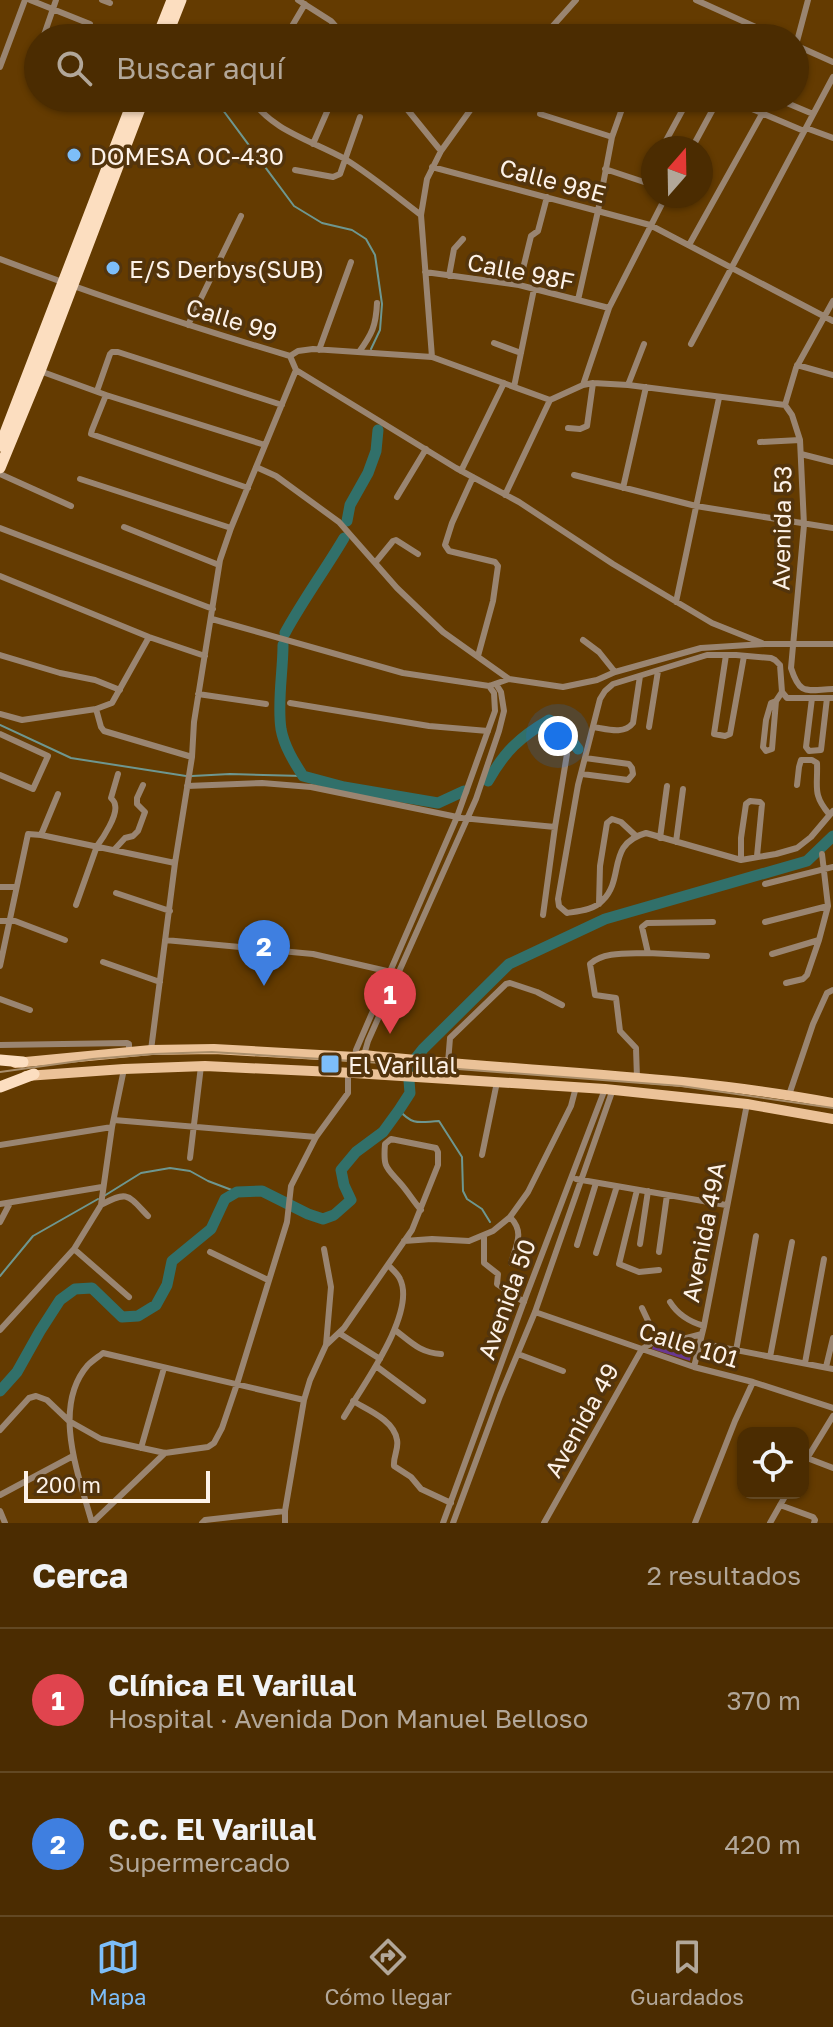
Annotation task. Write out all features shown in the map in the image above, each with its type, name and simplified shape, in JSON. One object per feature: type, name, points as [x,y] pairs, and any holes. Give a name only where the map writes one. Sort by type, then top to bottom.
[{"type":"highway","points":[[163,24],[172,0]]},
{"type":"highway","points":[[172,24],[181,0]]},
{"type":"highway","points":[[0,471],[40,371],[129,112]]},
{"type":"highway","points":[[0,446],[138,112]]},
{"type":"highway","points":[[0,1062],[23,1062]]},
{"type":"highway","points":[[0,1084],[34,1074]]},
{"type":"main road","points":[[23,1062],[151,1050],[214,1049],[360,1056],[637,1078],[833,1103]]},
{"type":"main road","points":[[34,1074],[201,1066],[348,1073],[609,1089],[747,1104],[833,1119]]},
{"type":"street","points":[[0,67],[28,0],[90,24]]},
{"type":"street","points":[[47,24],[56,0]]},
{"type":"street","points":[[556,24],[576,0]]},
{"type":"street","points":[[696,0],[749,24]]},
{"type":"street","points":[[802,24],[808,0]]},
{"type":"street","points":[[292,24],[302,2],[334,24]]},
{"type":"street","points":[[809,51],[833,62]]},
{"type":"street","points":[[691,344],[833,77]]},
{"type":"street","points":[[264,112],[274,122],[345,159],[421,215]]},
{"type":"street","points":[[313,144],[327,112]]},
{"type":"street","points":[[409,112],[441,151]]},
{"type":"street","points":[[432,357],[421,215],[432,167],[469,112]]},
{"type":"street","points":[[578,300],[620,112]]},
{"type":"street","points":[[668,136],[681,112]]},
{"type":"street","points":[[698,136],[711,112]]},
{"type":"street","points":[[758,112],[833,138]]},
{"type":"street","points":[[808,112],[813,114]]},
{"type":"street","points":[[540,114],[612,137]]},
{"type":"street","points":[[689,245],[762,114]]},
{"type":"street","points":[[295,170],[333,177],[340,174],[360,117]]},
{"type":"street","name":"Calle 98E","points":[[432,167],[650,225],[833,321]]},
{"type":"street","points":[[605,169],[641,181]]},
{"type":"street","points":[[519,285],[531,236],[538,231],[547,197]]},
{"type":"street","points":[[583,385],[609,308],[659,208]]},
{"type":"street","points":[[188,325],[241,216]]},
{"type":"street","points":[[449,276],[454,249],[463,239]]},
{"type":"street","name":"Calle 99","points":[[0,259],[188,325],[290,356],[298,351],[319,350],[432,357],[550,400]]},
{"type":"street","points":[[319,350],[351,262]]},
{"type":"street","name":"Calle 98F","points":[[425,272],[519,285],[609,308]]},
{"type":"street","points":[[514,387],[534,289]]},
{"type":"street","points":[[505,495],[550,400],[583,385],[628,385],[785,405],[797,365],[833,301]]},
{"type":"street","points":[[359,352],[371,336],[376,322],[377,303]]},
{"type":"street","points":[[494,343],[521,353]]},
{"type":"street","points":[[628,385],[644,344]]},
{"type":"street","points":[[97,391],[110,354],[118,352],[282,405]]},
{"type":"street","points":[[290,356],[296,370],[505,495],[613,564],[712,623],[764,644]]},
{"type":"street","points":[[797,365],[833,375]]},
{"type":"street","points":[[151,1050],[198,694],[219,565],[231,528],[296,370]]},
{"type":"street","points":[[40,371],[265,445]]},
{"type":"street","points":[[461,471],[504,383]]},
{"type":"street","points":[[568,428],[587,426],[593,383]]},
{"type":"street","points":[[623,488],[646,387]]},
{"type":"street","points":[[106,395],[91,434],[248,488]]},
{"type":"street","points":[[676,602],[719,398]]},
{"type":"street","name":"Avenida 53","points":[[785,405],[792,415],[800,440],[804,525],[791,668]]},
{"type":"street","points":[[760,442],[800,440]]},
{"type":"street","points":[[397,497],[426,449]]},
{"type":"street","points":[[801,454],[833,462]]},
{"type":"street","points":[[256,467],[276,476],[339,522],[397,588],[443,632],[509,679]]},
{"type":"street","points":[[0,471],[71,506]]},
{"type":"street","points":[[574,475],[696,506],[833,528]]},
{"type":"street","points":[[473,477],[445,545],[449,551],[495,562],[498,566],[493,601],[478,656]]},
{"type":"street","points":[[80,479],[231,528]]},
{"type":"street","points":[[124,527],[219,565]]},
{"type":"street","points":[[0,528],[213,609]]},
{"type":"street","points":[[375,563],[396,540],[418,554]]},
{"type":"street","points":[[0,576],[149,637],[205,656]]},
{"type":"street","points":[[212,619],[403,673],[492,685],[509,679],[563,687],[597,680],[701,648],[833,644]]},
{"type":"street","points":[[0,714],[22,720],[96,709],[112,703],[149,637]]},
{"type":"street","points":[[583,640],[599,652],[615,672]]},
{"type":"street","points":[[0,655],[95,680],[120,690]]},
{"type":"street","points":[[776,701],[771,703],[766,720],[763,747],[766,751],[772,749],[776,701],[782,692],[781,669],[775,660],[707,655],[613,684],[605,691],[600,699],[585,758],[558,899],[562,910],[567,913],[590,909],[606,898],[626,842],[646,833],[741,860],[797,848],[831,813],[820,804],[816,793],[817,763],[801,760],[797,785]]},
{"type":"street","points":[[726,655],[714,734],[725,736],[730,734],[744,656]]},
{"type":"street","points":[[781,669],[791,668],[797,685],[802,689],[833,689]]},
{"type":"street","points":[[649,727],[658,671]]},
{"type":"street","points":[[593,727],[620,730],[631,726],[640,676]]},
{"type":"street","points":[[360,1056],[457,817],[488,731],[495,711],[492,685]]},
{"type":"street","points":[[393,972],[468,818],[490,759],[504,711],[501,692],[492,685]]},
{"type":"street","points":[[782,692],[787,698],[812,698],[830,698],[821,750],[816,751],[809,751],[806,747],[812,698]]},
{"type":"street","points":[[198,694],[266,704]]},
{"type":"street","points":[[290,703],[429,726],[488,731]]},
{"type":"street","points":[[96,709],[104,731],[192,757]]},
{"type":"street","points":[[0,734],[48,756],[33,789],[0,775]]},
{"type":"street","points":[[543,915],[567,754]]},
{"type":"street","points":[[582,774],[628,780],[633,774],[629,764],[585,758]]},
{"type":"street","points":[[76,905],[97,846],[104,838],[116,809],[111,798],[118,774]]},
{"type":"street","points":[[187,786],[262,783],[311,787],[457,817],[555,827]]},
{"type":"street","points":[[114,850],[125,838],[138,831],[145,812],[137,804],[143,785]]},
{"type":"street","points":[[660,838],[667,786]]},
{"type":"street","points":[[676,842],[683,789]]},
{"type":"street","points":[[41,835],[58,794]]},
{"type":"street","points":[[741,860],[747,801],[762,804],[757,856]]},
{"type":"street","points":[[599,904],[600,866],[607,823],[612,819],[621,822],[636,836]]},
{"type":"street","points":[[0,966],[28,834],[175,863]]},
{"type":"street","points":[[786,983],[807,975],[819,940],[828,906],[829,867],[822,854]]},
{"type":"street","points":[[765,884],[829,867]]},
{"type":"street","points":[[0,887],[16,887]]},
{"type":"street","points":[[116,893],[170,911]]},
{"type":"street","points":[[765,922],[828,906]]},
{"type":"street","points":[[0,921],[9,921],[65,940]]},
{"type":"street","points":[[648,953],[642,927],[647,923],[713,922]]},
{"type":"street","points":[[165,940],[302,952],[393,972]]},
{"type":"street","points":[[772,954],[819,940]]},
{"type":"street","points":[[637,1078],[636,1048],[620,1031],[616,998],[595,995],[590,964],[596,958],[648,953],[707,956]]},
{"type":"street","points":[[103,962],[160,982]]},
{"type":"street","points":[[448,1063],[450,1038],[506,984],[537,992],[562,1005]]},
{"type":"street","points":[[789,1095],[813,1024],[827,993],[833,991]]},
{"type":"street","points":[[0,999],[30,1010]]},
{"type":"street","points":[[0,1045],[127,1043],[129,1052]]},
{"type":"street","points":[[190,1158],[201,1066]]},
{"type":"street","points":[[0,1330],[74,1249],[101,1203],[124,1069]]},
{"type":"street","points":[[0,1430],[29,1398],[36,1396],[47,1400],[69,1421],[101,1439],[165,1453],[208,1447],[214,1443],[237,1384],[287,1222],[291,1186],[316,1137],[348,1093],[348,1073]]},
{"type":"street","points":[[482,1155],[497,1082]]},
{"type":"street","points":[[404,1241],[469,1241],[484,1236],[510,1217],[528,1192],[571,1106],[576,1087]]},
{"type":"street","name":"Avenida 50","points":[[443,1523],[524,1302],[609,1089]]},
{"type":"street","name":"Avenida 50","points":[[453,1523],[535,1312],[609,1089]]},
{"type":"street","name":"Avenida 49A","points":[[694,1367],[747,1104]]},
{"type":"street","points":[[0,1145],[113,1124],[316,1137]]},
{"type":"street","points":[[326,1345],[367,1297],[404,1241],[421,1210],[438,1165],[436,1148],[391,1139],[385,1144],[386,1165],[391,1176],[421,1210]]},
{"type":"street","points":[[572,1177],[726,1205]]},
{"type":"street","points":[[577,1245],[596,1183]]},
{"type":"street","points":[[596,1253],[617,1186]]},
{"type":"street","points":[[0,1204],[102,1190]]},
{"type":"street","points":[[637,1190],[619,1264],[639,1272],[659,1270]]},
{"type":"street","points":[[640,1244],[648,1191]]},
{"type":"street","points":[[101,1203],[119,1195],[124,1196],[148,1216]]},
{"type":"street","points":[[659,1252],[667,1195]]},
{"type":"street","points":[[0,1222],[10,1203]]},
{"type":"street","points":[[510,1217],[518,1225],[519,1235],[511,1263]]},
{"type":"street","points":[[484,1236],[483,1261],[498,1274],[497,1284],[524,1302]]},
{"type":"street","points":[[736,1351],[756,1236]]},
{"type":"street","points":[[770,1357],[792,1242]]},
{"type":"street","points":[[74,1249],[129,1297]]},
{"type":"street","points":[[285,1523],[304,1400],[326,1345],[331,1287],[324,1249]]},
{"type":"street","points":[[210,1252],[268,1280]]},
{"type":"street","points":[[805,1363],[824,1259]]},
{"type":"street","points":[[344,1417],[395,1330],[404,1295],[400,1279],[388,1265]]},
{"type":"street","points":[[670,1302],[675,1310],[703,1330]]},
{"type":"street","points":[[642,1308],[657,1340]]},
{"type":"street","name":"Calle 101","points":[[535,1312],[694,1367],[833,1408]]},
{"type":"street","points":[[395,1330],[421,1351],[441,1354]]},
{"type":"street","name":"Avenida 49","points":[[544,1523],[642,1349],[657,1340],[675,1341],[703,1330]]},
{"type":"street","points":[[339,1333],[423,1401]]},
{"type":"street","points":[[700,1343],[830,1368],[833,1338]]},
{"type":"street","points":[[165,1453],[92,1523],[73,1456],[69,1421],[76,1384],[88,1365],[103,1353],[304,1400]]},
{"type":"street","points":[[518,1354],[563,1371]]},
{"type":"street","points":[[141,1448],[164,1368]]},
{"type":"street","points":[[695,1523],[753,1382]]},
{"type":"street","points":[[353,1401],[387,1422],[394,1431],[397,1440],[394,1466],[411,1477],[421,1489],[451,1503]]},
{"type":"street","points":[[809,1455],[833,1416]]},
{"type":"street","points":[[0,1495],[73,1456]]},
{"type":"street","points":[[809,1459],[833,1468]]},
{"type":"street","points":[[770,1523],[784,1499]]},
{"type":"street","points":[[780,1505],[813,1517],[814,1523]]},
{"type":"street","points":[[0,1511],[5,1523]]},
{"type":"street","points":[[202,1523],[205,1520],[247,1520],[285,1511]]},
{"type":"shaded area","points":[[693,1341],[690,1361],[652,1349],[654,1344],[671,1346]]},
{"type":"waterway","points":[[224,112],[294,206],[322,223],[352,230],[366,239],[375,255],[382,304],[380,330],[371,349]]},
{"type":"waterway","points":[[347,521],[350,505],[376,451],[378,430]]},
{"type":"waterway","points":[[285,633],[344,538]]},
{"type":"waterway","points":[[283,645],[281,729],[287,748],[303,776],[344,787],[438,803],[464,791]]},
{"type":"waterway","points":[[488,781],[514,746],[549,720],[563,729],[578,749]]},
{"type":"waterway","points":[[0,725],[71,758],[186,776]]},
{"type":"waterway","points":[[192,776],[303,776]]},
{"type":"waterway","points":[[0,1391],[17,1372],[60,1300],[75,1289],[92,1288],[122,1317],[138,1316],[156,1305],[167,1285],[172,1261],[211,1229],[225,1199],[237,1192],[262,1191],[308,1214],[323,1219],[334,1215],[351,1200],[341,1170],[356,1152],[383,1132],[399,1110],[410,1093],[408,1068],[423,1049],[509,964],[605,919],[807,861],[833,836]]},
{"type":"waterway","points":[[399,1110],[413,1121],[439,1121],[462,1157],[463,1191],[467,1199],[482,1209],[490,1222]]},
{"type":"waterway","points":[[104,1196],[141,1173],[170,1168],[190,1171],[237,1192]]},
{"type":"waterway","points":[[0,1276],[33,1236],[98,1199]]},
{"type":"tram line","points":[[0,1072],[93,1059],[212,1052],[681,1086],[833,1108]]},
{"type":"place","name":"DOMESA OC-430","points":[[74,155]]},
{"type":"place","name":"E/S Derbys(SUB)","points":[[113,268]]},
{"type":"place","name":"C.C. El Varillal","points":[[264,986]]},
{"type":"place","name":"Clínica El Varillal","points":[[390,1034]]},
{"type":"place","name":"El Varillal","points":[[330,1064]]}]
